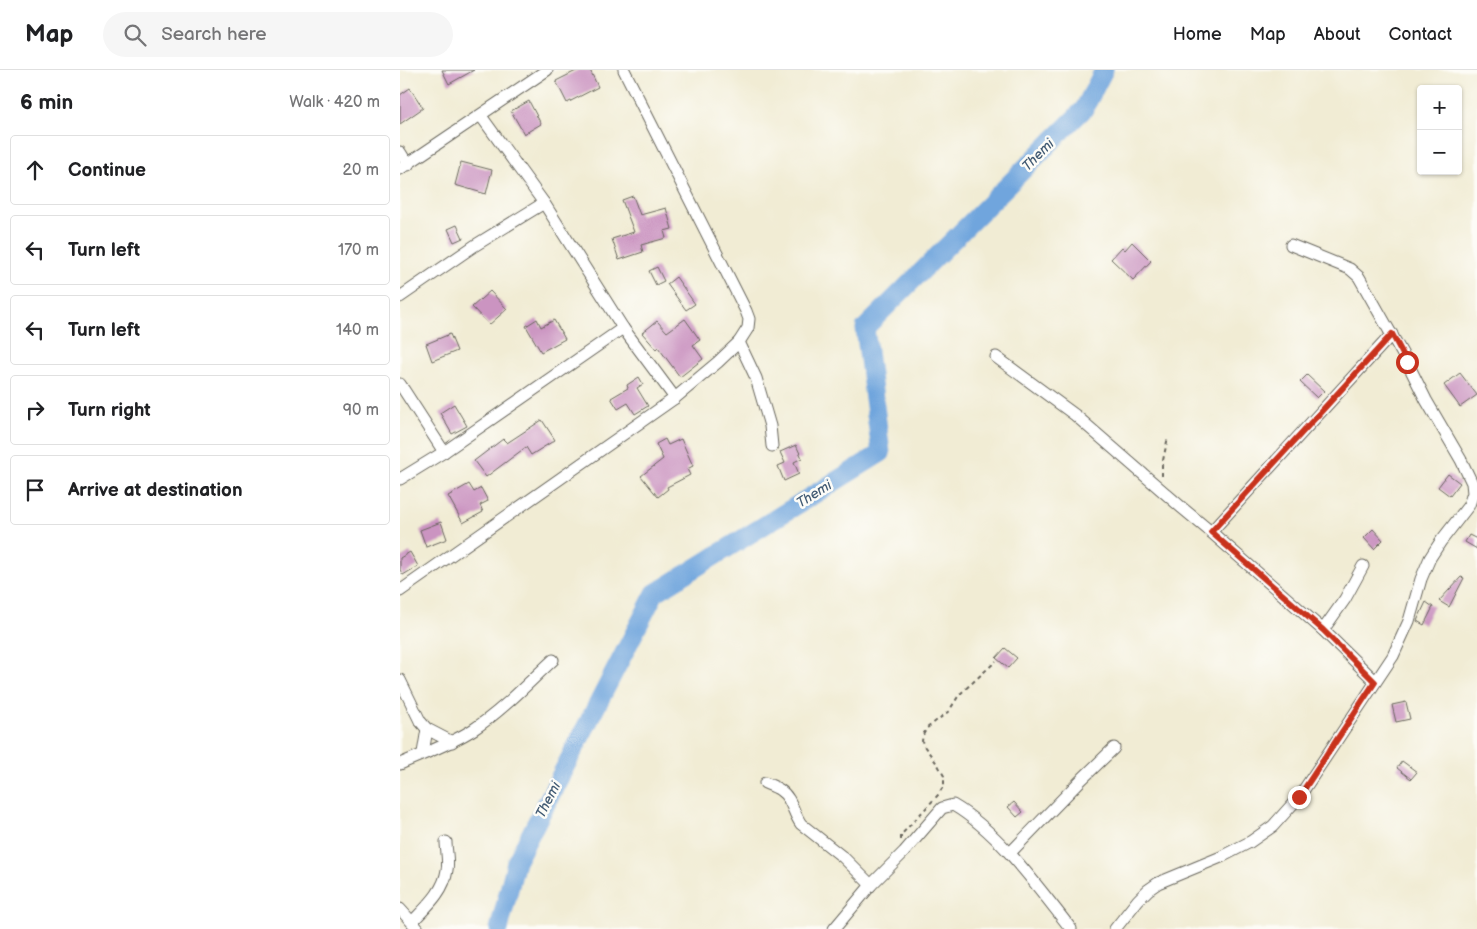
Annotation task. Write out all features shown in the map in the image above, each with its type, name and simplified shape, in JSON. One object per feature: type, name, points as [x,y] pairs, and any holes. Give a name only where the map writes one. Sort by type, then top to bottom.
[{"type":"street","points":[[400,152],[404,167],[547,70]]},
{"type":"street","points":[[400,591],[674,398],[718,362],[739,342],[748,328],[749,320],[746,311],[624,70]]},
{"type":"street","points":[[481,116],[544,202],[624,328],[674,398]]},
{"type":"street","points":[[400,297],[474,246],[544,202]]},
{"type":"street","points":[[1115,929],[1138,900],[1158,883],[1221,857],[1250,842],[1273,826],[1299,797],[1393,656],[1409,621],[1421,580],[1430,558],[1469,505],[1473,493],[1472,483],[1461,460],[1359,277],[1350,269],[1291,245]]},
{"type":"street","points":[[400,479],[444,452],[624,328]]},
{"type":"street","points":[[1211,532],[1392,334]]},
{"type":"street","points":[[739,342],[756,378],[770,426],[772,446]]},
{"type":"street","points":[[996,356],[1075,416],[1211,532],[1323,630],[1375,682]]},
{"type":"street","points":[[400,384],[444,452]]},
{"type":"street","points":[[1323,630],[1345,598],[1363,566]]},
{"type":"street","points":[[400,764],[452,742],[474,729],[496,712],[553,660]]},
{"type":"street","points":[[400,680],[420,721],[426,729],[452,742]]},
{"type":"street","points":[[423,753],[426,729]]},
{"type":"street","points":[[1010,853],[1114,748]]},
{"type":"street","points":[[765,783],[787,796],[801,824],[844,858],[872,884]]},
{"type":"street","points":[[834,929],[872,884],[904,852],[942,808],[953,806],[970,816],[1010,853],[1071,929]]},
{"type":"street","points":[[400,909],[415,925],[433,900],[443,884],[448,869],[446,842]]},
{"type":"path","points":[[1162,490],[1162,464],[1168,437]]},
{"type":"path","points":[[904,852],[900,839],[901,835],[938,795],[944,785],[944,776],[924,746],[922,735],[927,728],[949,710],[959,695],[996,661]]},
{"type":"building","points":[[442,70],[474,70],[449,84]]},
{"type":"building","points":[[578,70],[590,70],[598,87],[567,103],[556,81]]},
{"type":"building","points":[[410,88],[423,108],[400,124],[400,95]]},
{"type":"building","points":[[529,101],[541,124],[524,134],[511,111]]},
{"type":"building","points":[[461,162],[492,170],[486,194],[455,185]]},
{"type":"building","points":[[633,196],[640,215],[666,208],[672,229],[664,231],[666,238],[641,245],[643,252],[619,260],[612,239],[634,232],[622,200]]},
{"type":"building","points":[[457,225],[463,238],[454,242],[448,229]]},
{"type":"building","points":[[1132,242],[1151,261],[1133,280],[1111,259],[1122,247],[1125,250]]},
{"type":"building","points":[[657,267],[664,281],[656,285],[649,271]]},
{"type":"building","points":[[676,277],[695,304],[686,310],[667,284]]},
{"type":"building","points":[[490,291],[507,309],[489,325],[472,307]]},
{"type":"building","points":[[537,319],[541,327],[554,320],[565,339],[541,352],[526,326]]},
{"type":"building","points":[[685,319],[700,340],[693,345],[703,359],[680,377],[658,347],[656,349],[642,333],[657,321],[667,332]]},
{"type":"building","points":[[450,334],[457,351],[432,361],[426,344]]},
{"type":"building","points":[[1460,373],[1477,395],[1460,407],[1444,385]]},
{"type":"building","points":[[1307,375],[1324,391],[1317,398],[1300,382]]},
{"type":"building","points":[[639,377],[643,384],[637,388],[648,406],[635,414],[628,403],[618,409],[611,398],[628,388],[627,385]]},
{"type":"building","points":[[454,404],[467,426],[452,434],[440,413]]},
{"type":"building","points":[[542,420],[555,440],[531,455],[526,447],[486,477],[474,461],[503,439],[507,443]]},
{"type":"building","points":[[665,439],[668,445],[681,439],[693,466],[687,469],[690,475],[667,487],[668,489],[658,497],[641,476],[663,459],[656,444]]},
{"type":"building","points":[[796,445],[802,458],[794,462],[799,474],[784,481],[778,466],[785,463],[780,452]]},
{"type":"building","points":[[1448,474],[1460,483],[1450,496],[1438,487]]},
{"type":"building","points":[[469,484],[474,492],[481,488],[488,501],[480,505],[483,512],[463,523],[448,496]]},
{"type":"building","points":[[441,522],[447,539],[426,547],[420,530]]},
{"type":"building","points":[[1373,529],[1383,540],[1374,549],[1364,538]]},
{"type":"building","points":[[1469,535],[1477,539],[1477,549],[1465,542]]},
{"type":"building","points":[[410,552],[418,566],[403,575],[400,570],[400,558]]},
{"type":"building","points":[[1461,577],[1464,578],[1449,607],[1439,601]]},
{"type":"building","points":[[1426,602],[1433,607],[1424,625],[1417,621]]},
{"type":"building","points":[[1005,648],[1017,658],[1008,668],[996,658]]},
{"type":"building","points":[[1406,702],[1410,719],[1396,722],[1392,705]]},
{"type":"building","points":[[1402,761],[1417,772],[1411,779],[1397,768]]},
{"type":"building","points":[[1014,802],[1023,812],[1017,817],[1008,807]]},
{"type":"waterway","name":"Themi","points":[[499,929],[516,862],[655,593],[881,453],[865,328],[1084,109],[1104,70]]},
{"type":"route","points":[[1299,797],[1375,682],[1323,630],[1211,532],[1267,473],[1392,334],[1407,362]]}]
